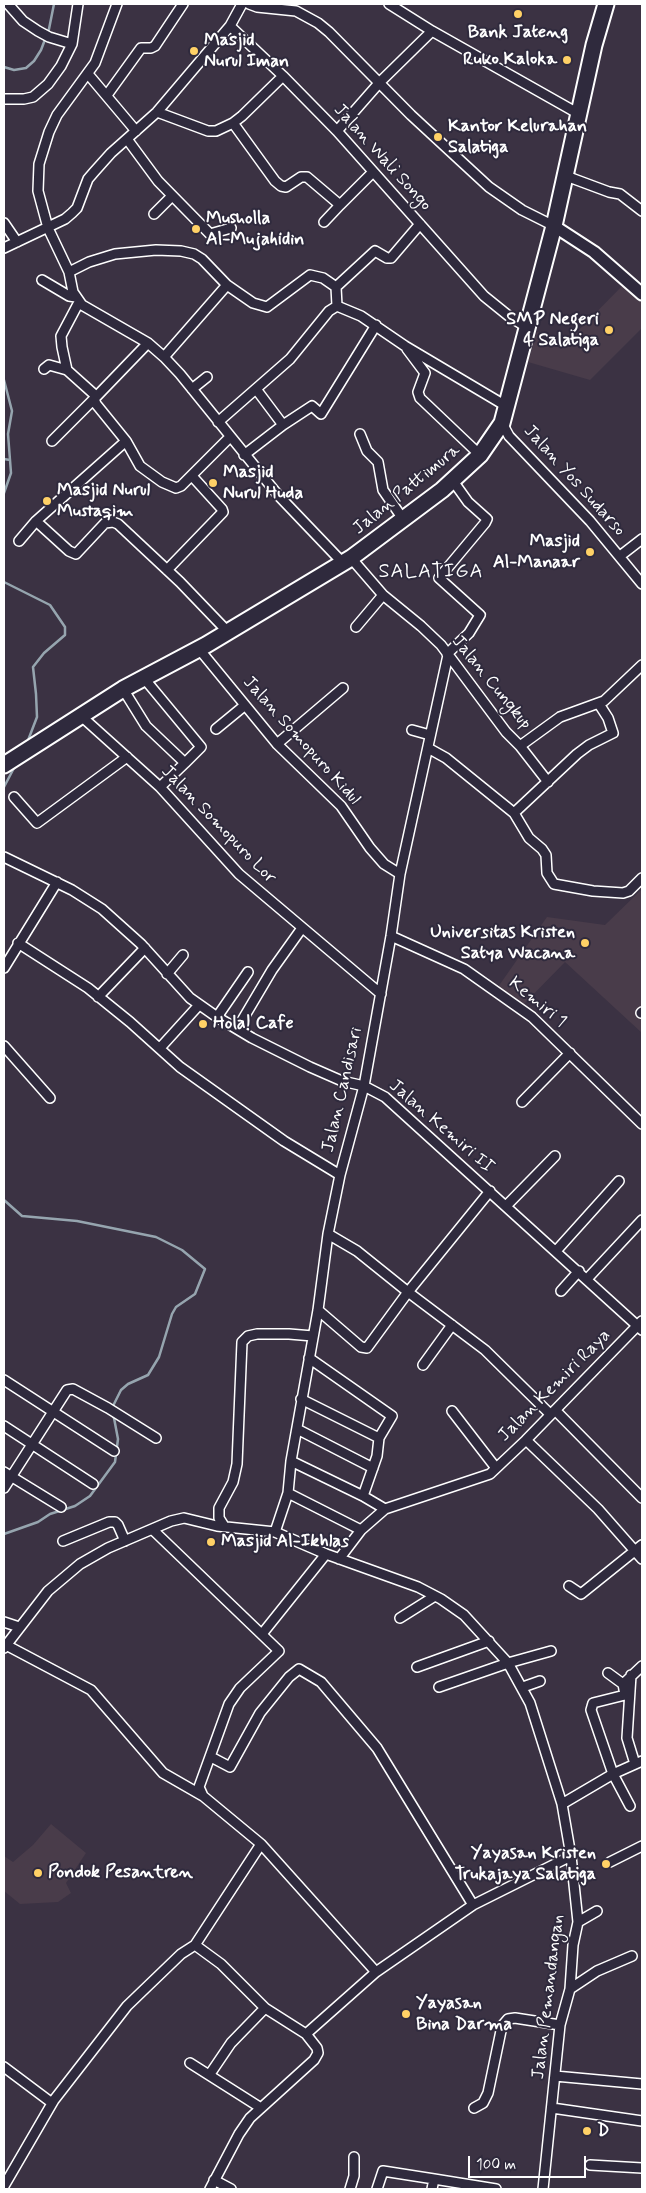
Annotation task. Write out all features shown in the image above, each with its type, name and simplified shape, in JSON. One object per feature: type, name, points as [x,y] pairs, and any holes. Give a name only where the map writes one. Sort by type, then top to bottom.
[{"type":"main road","name":"Jalan Pattimura","points":[[8,762],[143,677],[199,649],[347,561],[453,481],[480,455],[502,423],[554,226],[594,45],[606,4]]},
{"type":"street","points":[[8,4],[23,21],[38,31],[48,37],[72,44]]},
{"type":"street","points":[[4,99],[24,100],[38,93],[48,84],[61,66],[72,44],[78,4]]},
{"type":"street","points":[[67,370],[61,336],[77,299],[69,272],[48,228],[37,179],[41,156],[57,115],[88,74],[99,54],[117,4]]},
{"type":"street","points":[[107,95],[140,48],[151,48],[154,46],[182,4]]},
{"type":"street","points":[[4,248],[48,228],[72,214],[88,179],[127,139],[157,112],[230,26],[242,4]]},
{"type":"street","points":[[249,4],[257,7],[296,11],[310,17],[329,32],[411,115],[489,187],[522,210],[554,226],[594,252],[640,289]]},
{"type":"street","points":[[389,4],[432,31],[579,114]]},
{"type":"street","name":"Jalan Wali Songo","points":[[230,26],[337,131],[484,296],[510,317],[528,328]]},
{"type":"street","points":[[337,131],[380,82],[432,31]]},
{"type":"street","points":[[88,74],[136,131]]},
{"type":"street","points":[[157,112],[208,131],[216,130],[234,123],[283,76]]},
{"type":"street","points":[[234,123],[279,185],[286,187],[301,177],[307,177],[340,205]]},
{"type":"street","points":[[127,139],[158,181],[210,234],[231,228]]},
{"type":"street","points":[[324,222],[373,172]]},
{"type":"street","points":[[566,176],[609,192],[620,194],[642,212]]},
{"type":"street","points":[[154,214],[172,196]]},
{"type":"street","points":[[4,222],[17,242]]},
{"type":"street","points":[[336,287],[375,251],[387,258],[391,258],[420,224]]},
{"type":"street","points":[[69,272],[89,262],[116,254],[156,250],[181,251],[202,258],[227,285],[253,303],[267,307],[310,274],[323,278],[336,287]]},
{"type":"street","name":"Jalan Cungkup","points":[[42,280],[77,299],[148,343],[164,357],[278,495],[383,595],[421,626],[448,655],[506,732],[520,746],[560,717],[599,704],[642,665]]},
{"type":"street","points":[[164,357],[227,285]]},
{"type":"street","points":[[336,287],[337,306]]},
{"type":"street","points":[[337,306],[352,311],[376,325],[404,346],[506,406]]},
{"type":"street","points":[[218,422],[290,359],[329,311],[337,306]]},
{"type":"street","points":[[244,455],[283,425],[312,406],[322,414],[376,325]]},
{"type":"street","points":[[52,441],[148,343]]},
{"type":"street","points":[[404,346],[425,373],[418,390],[420,398],[480,455]]},
{"type":"street","points":[[44,368],[49,365],[67,370],[95,398],[126,441],[140,466],[162,482],[176,488],[192,476],[230,437]]},
{"type":"street","points":[[192,389],[207,377]]},
{"type":"street","points":[[256,389],[283,425]]},
{"type":"street","name":"Jalan Yos Sudarso","points":[[502,423],[509,436],[590,521],[642,584]]},
{"type":"street","points":[[360,434],[367,451],[378,462],[383,490],[403,519]]},
{"type":"street","points":[[19,541],[36,521],[126,441]]},
{"type":"street","points":[[167,570],[223,512],[192,476]]},
{"type":"street","points":[[448,655],[469,633],[480,615],[439,578],[485,524],[487,518],[464,498],[453,481]]},
{"type":"street","points":[[36,521],[69,552],[76,554],[105,523],[113,522],[167,570],[228,632]]},
{"type":"street","points":[[620,556],[642,539]]},
{"type":"street","points":[[356,627],[383,595]]},
{"type":"street","name":"Jalan Somopuro Kidul","points":[[199,649],[277,744],[341,806],[370,848],[384,864],[400,874]]},
{"type":"street","name":"Jalan Candisari","points":[[275,1532],[288,1492],[291,1461],[318,1310],[328,1234],[340,1175],[364,1086],[391,936],[400,874],[448,655]]},
{"type":"street","points":[[143,677],[201,747],[160,787]]},
{"type":"street","points":[[277,744],[343,688]]},
{"type":"street","points":[[123,689],[146,726],[185,763]]},
{"type":"street","points":[[514,813],[583,749],[613,733],[608,718],[599,704]]},
{"type":"street","points":[[216,729],[244,706]]},
{"type":"street","name":"Jalan Somopuro Lor","points":[[80,715],[160,787],[238,874],[381,994]]},
{"type":"street","points":[[412,730],[430,734]]},
{"type":"street","points":[[520,746],[548,782]]},
{"type":"street","points":[[428,748],[446,758],[514,813],[529,838],[546,855],[547,873],[554,884],[579,889],[623,893],[629,891],[642,878]]},
{"type":"street","points":[[14,797],[37,823],[127,757]]},
{"type":"street","name":"Jalan Kemiri II","points":[[4,857],[57,882],[102,909],[145,948],[199,1005],[217,1017],[310,1067],[342,1081],[364,1086],[385,1097],[641,1326]]},
{"type":"street","points":[[4,968],[57,882]]},
{"type":"street","points":[[237,1029],[272,970],[302,928]]},
{"type":"street","name":"Kemiri 1","points":[[391,936],[464,969],[532,1016],[642,1124]]},
{"type":"street","points":[[18,943],[62,970],[98,997],[188,1073],[284,1141],[340,1175]]},
{"type":"street","points":[[98,997],[145,948]]},
{"type":"street","points":[[168,974],[183,955]]},
{"type":"street","points":[[217,1017],[248,972]]},
{"type":"street","points":[[160,1048],[199,1005]]},
{"type":"street","points":[[4,1046],[50,1098]]},
{"type":"street","points":[[522,1102],[570,1052]]},
{"type":"street","points":[[506,1206],[555,1156]]},
{"type":"street","points":[[556,1251],[618,1181]]},
{"type":"street","points":[[318,1310],[361,1347],[367,1348],[408,1292],[490,1191]]},
{"type":"street","points":[[587,1279],[642,1220]]},
{"type":"street","points":[[328,1234],[357,1251],[485,1350],[553,1412],[642,1498]]},
{"type":"street","points":[[561,1291],[579,1271]]},
{"type":"street","points":[[423,1366],[452,1324]]},
{"type":"street","name":"Jalan Kemiri Raya","points":[[493,1471],[641,1326]]},
{"type":"street","points":[[224,1526],[219,1518],[219,1508],[233,1482],[237,1464],[242,1342],[248,1336],[258,1334],[313,1336]]},
{"type":"street","points":[[310,1358],[392,1416],[379,1438],[373,1468],[363,1496]]},
{"type":"street","points":[[4,1380],[114,1451]]},
{"type":"street","points":[[4,1488],[7,1474],[31,1444],[67,1390],[73,1389],[156,1438]]},
{"type":"street","points":[[301,1399],[379,1438]]},
{"type":"street","points":[[339,1559],[361,1530],[385,1509],[493,1471],[452,1411]]},
{"type":"street","points":[[4,1426],[93,1484]]},
{"type":"street","points":[[297,1429],[373,1468]]},
{"type":"street","points":[[526,1440],[639,1547],[642,1559]]},
{"type":"street","points":[[291,1461],[363,1496],[385,1509]]},
{"type":"street","points":[[7,1474],[61,1507]]},
{"type":"street","points":[[288,1492],[361,1530]]},
{"type":"street","name":"Jalan Pemandangan","points":[[5,1647],[48,1591],[80,1564],[125,1541],[171,1521],[184,1518],[224,1526],[275,1532],[326,1554],[418,1587],[464,1616],[489,1641],[508,1663],[530,1703],[562,1804],[571,1856],[578,1922],[573,1945],[570,1989],[560,2025],[543,2189]]},
{"type":"street","points":[[63,1541],[109,1522],[115,1522],[125,1541]]},
{"type":"street","points":[[153,1530],[280,1651],[240,1688],[229,1704],[200,1787],[203,1796]]},
{"type":"street","points":[[569,1586],[578,1594],[581,1594],[639,1547]]},
{"type":"street","points":[[262,1634],[326,1554]]},
{"type":"street","points":[[400,1618],[435,1596]]},
{"type":"street","points":[[4,1622],[19,1627]]},
{"type":"street","points":[[417,1666],[489,1641]]},
{"type":"street","points":[[5,1647],[91,1690],[163,1773],[203,1796],[261,1844],[376,1972]]},
{"type":"street","points":[[439,1687],[508,1663],[551,1651]]},
{"type":"street","points":[[623,1684],[642,1666]]},
{"type":"street","points":[[211,1757],[230,1767],[260,1713],[289,1676],[299,1669],[321,1682],[377,1748],[473,1905]]},
{"type":"street","points":[[608,1672],[623,1684],[625,1696],[593,1703],[591,1707],[613,1774],[630,1806]]},
{"type":"street","points":[[562,1804],[613,1774],[638,1763],[627,1738],[631,1675]]},
{"type":"street","points":[[522,1687],[540,1681]]},
{"type":"street","points":[[4,2186],[52,2103],[133,1998],[188,1948],[195,1945],[261,1844]]},
{"type":"street","points":[[610,1862],[642,1846]]},
{"type":"street","points":[[306,2034],[376,1972],[473,1905],[571,1856]]},
{"type":"street","points":[[578,1922],[597,1911]]},
{"type":"street","points":[[195,1945],[221,1964],[265,2008],[306,2034],[317,2048],[317,2056],[250,2118],[239,2134],[212,2185],[231,2189]]},
{"type":"street","points":[[570,1989],[597,1971],[632,1956]]},
{"type":"street","points":[[210,2074],[231,2043],[265,2008]]},
{"type":"street","points":[[474,2108],[483,2103],[488,2093],[502,2026],[508,2019],[515,2018],[560,2025]]},
{"type":"street","points":[[190,2063],[261,2108]]},
{"type":"street","points":[[4,2067],[52,2103]]},
{"type":"street","points":[[555,2076],[642,2084]]},
{"type":"street","points":[[552,2108],[642,2121]]},
{"type":"street","points":[[350,2189],[354,2176],[354,2157]]},
{"type":"street","points":[[590,2165],[642,2168]]},
{"type":"street","points":[[377,2189],[383,2171],[470,2187],[496,2189]]},
{"type":"street","points":[[432,2189],[434,2179]]},
{"type":"shaded area","name":"SMP Negeri 4 Salatiga","points":[[626,282],[642,297],[642,328],[590,380],[528,362],[537,332],[568,341]]},
{"type":"shaded area","name":"Universitas Kristen Satya Wacana","points":[[642,889],[642,1033],[565,962],[523,1005],[498,987],[547,917],[605,925]]},
{"type":"shaded area","name":"Pondok Pesantren","points":[[51,1824],[86,1853],[66,1883],[71,1893],[58,1902],[20,1904],[4,1891],[4,1856],[13,1862],[33,1845]]},
{"type":"waterway","points":[[4,67],[14,70],[26,68],[34,61],[41,50],[49,29],[54,4]]},
{"type":"waterway","points":[[4,380],[12,411],[8,434],[11,473],[4,493]]},
{"type":"waterway","points":[[4,459],[10,460]]},
{"type":"waterway","points":[[4,582],[50,605],[65,627],[65,635],[44,653],[33,667],[37,717],[27,743]]},
{"type":"waterway","points":[[4,787],[15,766]]},
{"type":"waterway","points":[[4,1200],[22,1216],[77,1221],[156,1237],[182,1250],[205,1269],[195,1294],[176,1307],[172,1314],[159,1357],[148,1375],[128,1384],[121,1390],[112,1408]]},
{"type":"waterway","points":[[4,1534],[38,1522],[50,1514],[75,1506],[90,1496],[115,1462],[118,1439],[114,1418],[111,1413]]},
{"type":"place","name":"Bank Jateng","points":[[518,14]]},
{"type":"place","name":"Masjid Nurul Iman","points":[[194,51]]},
{"type":"place","name":"Ruko Kaloka","points":[[567,60]]},
{"type":"place","name":"Kantor Kelurahan Salatiga","points":[[438,137]]},
{"type":"place","name":"Musholla Al-Mujahidin","points":[[196,229]]},
{"type":"place","name":"SMP Negeri 4 Salatiga","points":[[609,330]]},
{"type":"place","name":"Masjid Nurul Huda","points":[[213,483]]},
{"type":"place","name":"Masjid Nurul Mustaqim","points":[[47,501]]},
{"type":"place","name":"Masjid Al-Manaar","points":[[590,552]]},
{"type":"place","name":"Universitas Kristen Satya Wacana","points":[[585,943]]},
{"type":"place","name":"Hola! Cafe","points":[[203,1024]]},
{"type":"place","name":"Masjid Al-Ikhlas","points":[[211,1542]]},
{"type":"place","name":"Yayasan Kristen Trukajaya Salatiga","points":[[606,1864]]},
{"type":"place","name":"Pondok Pesantren","points":[[38,1873]]},
{"type":"place","name":"Yayasan Bina Darma","points":[[406,2014]]},
{"type":"place","name":"D","points":[[587,2131]]},
{"type":"district","name":"SALATIGA","points":[[431,573]]}]
